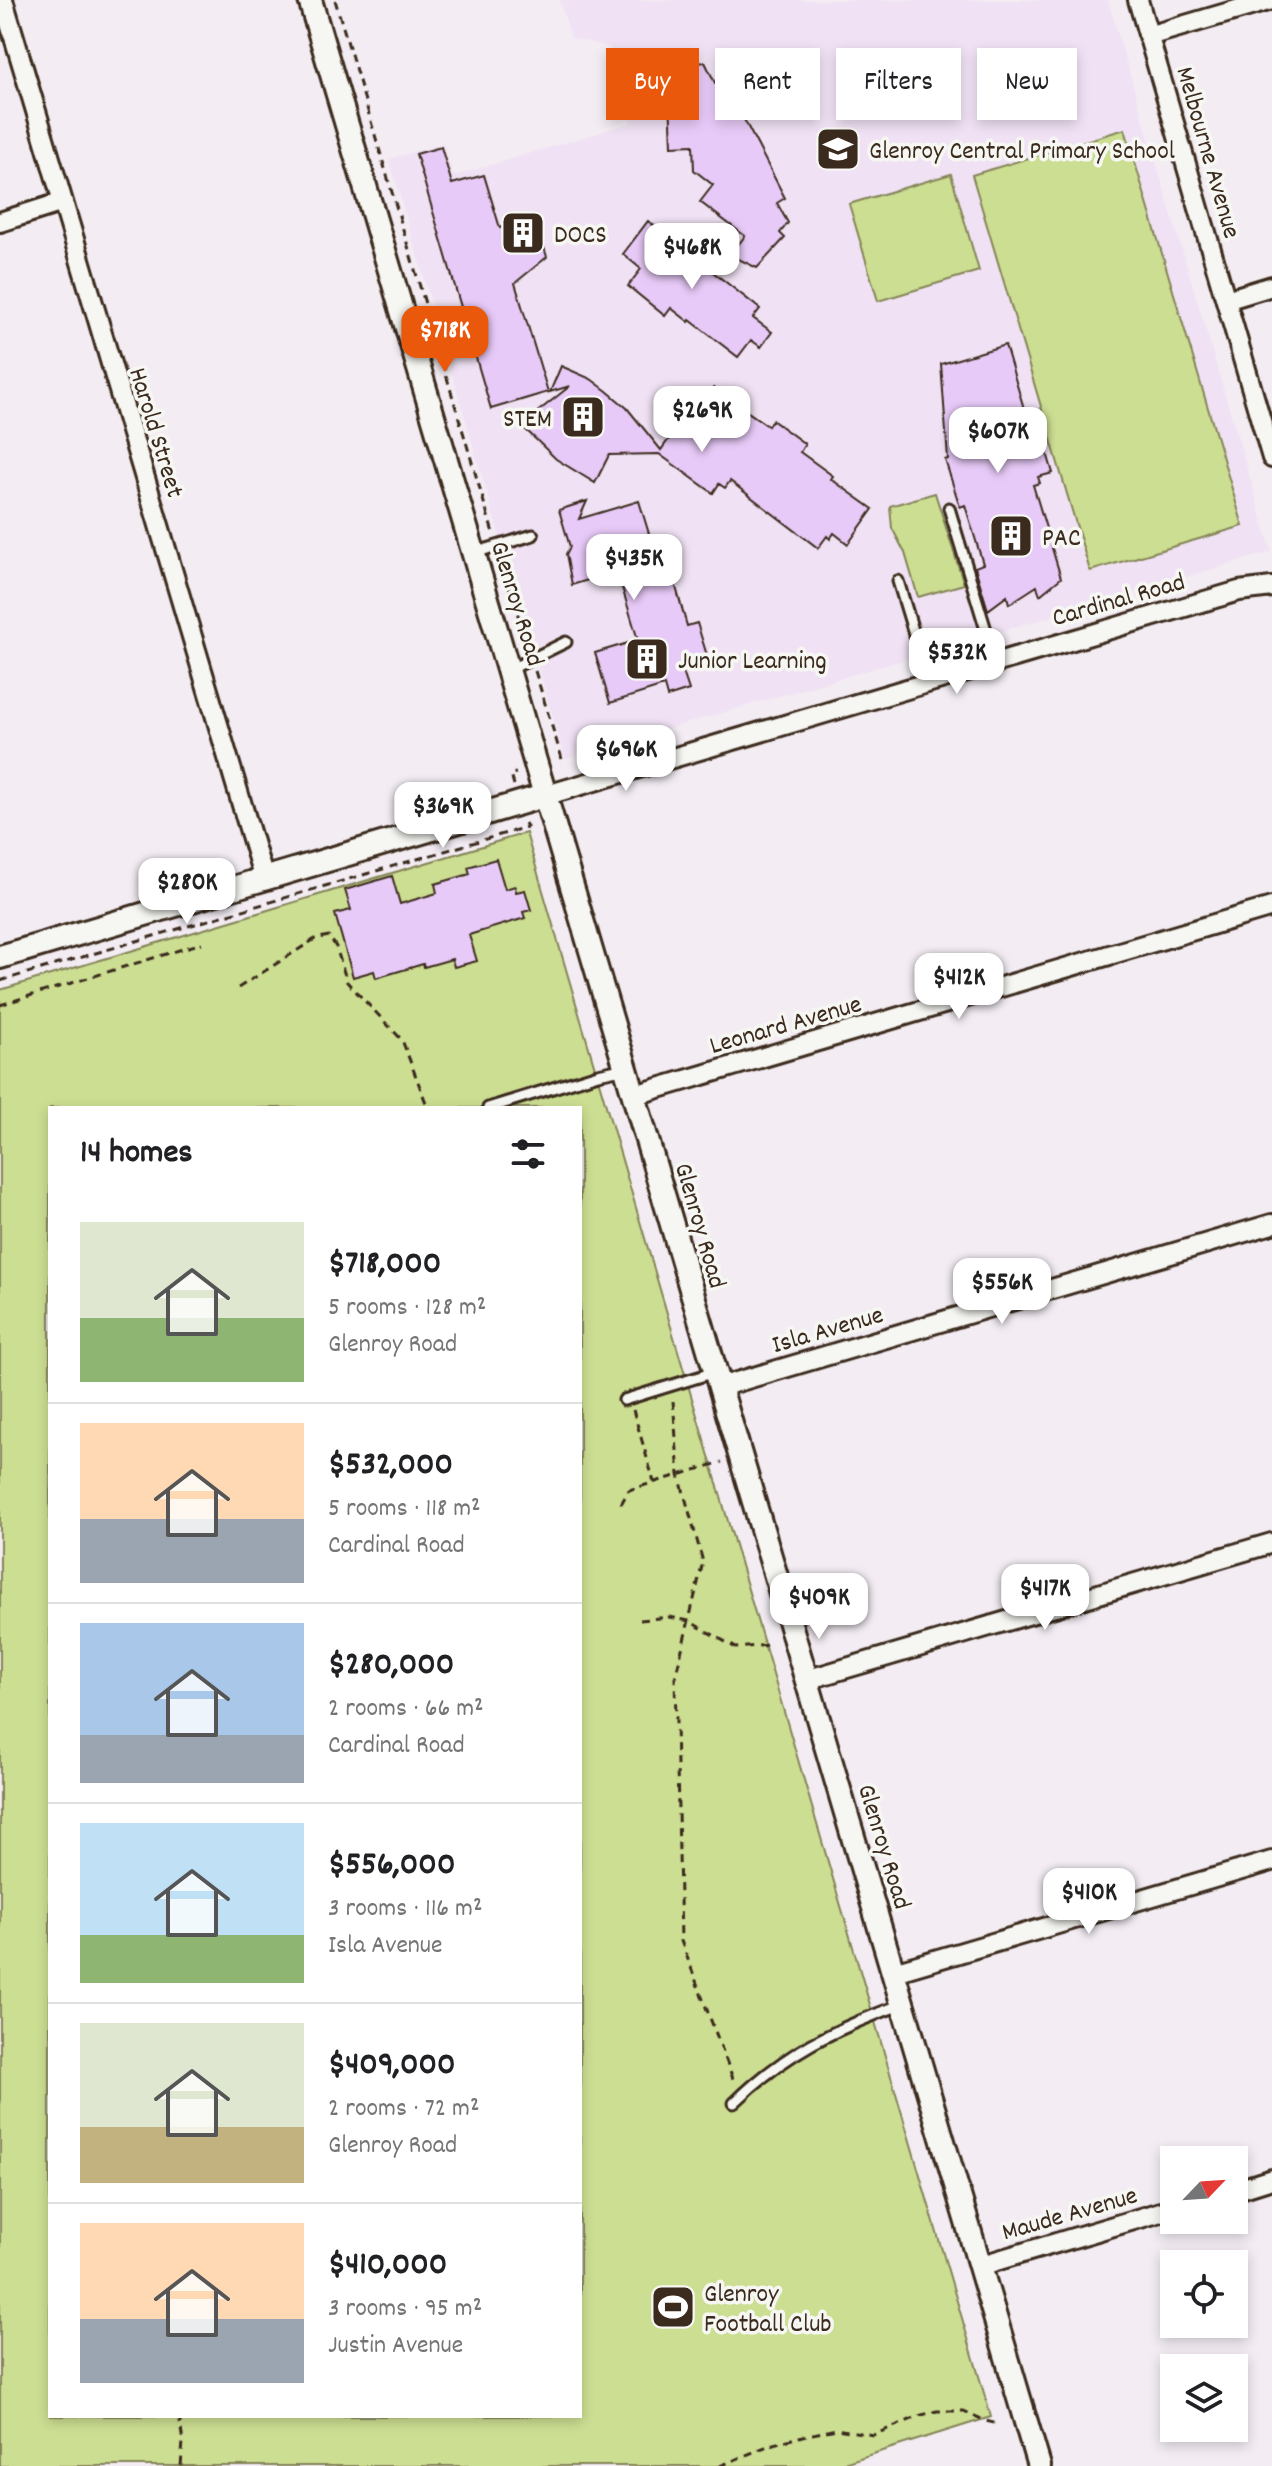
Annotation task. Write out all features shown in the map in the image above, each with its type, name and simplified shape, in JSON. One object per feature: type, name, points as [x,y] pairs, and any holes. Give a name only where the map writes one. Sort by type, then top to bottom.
[{"type":"street","name":"Harold Street","points":[[3,0],[264,879]]},
{"type":"street","name":"Glenroy Road","points":[[310,0],[1039,2466]]},
{"type":"street","name":"Melbourne Avenue","points":[[1138,0],[1272,458]]},
{"type":"street","points":[[1148,36],[1271,0]]},
{"type":"street","points":[[0,222],[63,202]]},
{"type":"street","points":[[1226,300],[1272,286]]},
{"type":"street","name":"Cardinal Road","points":[[1239,591],[1272,574]]},
{"type":"street","name":"Cardinal Road","points":[[0,957],[1239,591],[1272,587]]},
{"type":"street","name":"Leonard Avenue","points":[[635,1095],[1272,907]]},
{"type":"street","name":"Isla Avenue","points":[[717,1379],[1272,1224]]},
{"type":"street","points":[[806,1680],[1272,1543]]},
{"type":"street","points":[[894,1972],[1272,1861]]},
{"type":"street","points":[[1248,2187],[1272,2179]]},
{"type":"street","name":"Maude Avenue","points":[[979,2266],[1160,2212]]},
{"type":"lane","points":[[949,508],[996,663]]},
{"type":"lane","points":[[474,553],[533,535]]},
{"type":"lane","points":[[898,581],[929,683]]},
{"type":"lane","points":[[509,670],[566,642]]},
{"type":"lane","points":[[494,1106],[626,1068]]},
{"type":"lane","points":[[627,1399],[671,1385],[717,1379]]},
{"type":"lane","points":[[737,2100],[784,2060],[818,2038],[904,2004]]},
{"type":"path","points":[[0,981],[527,827],[511,774],[562,759],[335,0]]},
{"type":"path","points":[[238,988],[315,939],[329,936],[336,947],[347,982],[402,1040],[427,1106]]},
{"type":"path","points":[[0,1005],[202,943]]},
{"type":"path","points":[[671,1385],[679,1475],[703,1562],[675,1678],[681,1941],[737,2100]]},
{"type":"path","points":[[627,1399],[654,1482]]},
{"type":"path","points":[[621,1504],[629,1490],[740,1457]]},
{"type":"path","points":[[640,1620],[669,1617],[689,1621],[736,1648],[769,1645]]},
{"type":"path","points":[[720,2466],[770,2445],[799,2437],[836,2429],[873,2435],[937,2411],[964,2411],[998,2424]]},
{"type":"path","points":[[179,2418],[183,2442],[181,2466]]},
{"type":"shaded area","points":[[559,0],[1108,0],[1272,552],[565,759],[389,159],[443,143],[453,176],[631,123],[630,120],[699,120],[699,48],[609,48],[571,38]]},
{"type":"green space","points":[[1125,129],[1243,526],[1090,571],[972,175]]},
{"type":"green space","points":[[951,174],[979,271],[878,301],[849,204]]},
{"type":"green space","points":[[935,493],[964,584],[918,597],[905,553],[892,528],[890,506]]},
{"type":"green space","points":[[526,833],[991,2417],[834,2466],[0,2466],[0,990]]},
{"type":"building","points":[[705,62],[715,83],[715,120],[744,120],[785,198],[777,203],[788,223],[780,233],[785,238],[757,268],[730,255],[745,236],[700,202],[713,185],[694,170],[693,145],[672,146],[671,120],[699,120],[699,63]]},
{"type":"building","points":[[441,147],[452,184],[484,175],[500,228],[535,218],[547,257],[515,283],[548,392],[491,409],[416,154]]},
{"type":"building","points":[[648,221],[760,309],[753,318],[772,332],[761,347],[751,340],[738,357],[671,308],[665,316],[628,286],[641,269],[623,254]]},
{"type":"building","name":"PAC","points":[[1005,345],[1034,442],[1043,440],[1053,473],[1038,477],[1040,483],[1033,485],[1061,578],[1040,595],[1037,586],[1009,604],[1007,596],[988,610],[975,567],[983,564],[965,505],[960,507],[945,460],[948,459],[941,364]]},
{"type":"building","points":[[561,366],[591,379],[607,391],[627,408],[661,450],[681,422],[687,427],[714,388],[768,426],[772,420],[805,444],[800,452],[873,509],[848,544],[834,533],[830,539],[827,536],[818,548],[730,481],[725,488],[719,484],[713,493],[659,454],[609,455],[595,483],[556,459],[521,425],[570,386],[550,392]]},
{"type":"building","points":[[587,501],[579,519],[639,501],[664,583],[674,580],[687,626],[697,623],[709,662],[682,669],[689,690],[667,697],[664,686],[610,703],[595,653],[638,640],[617,571],[572,585],[566,554],[570,547],[559,510]]},
{"type":"building","points":[[496,859],[505,889],[515,886],[516,892],[525,890],[531,910],[523,912],[525,918],[469,935],[477,961],[454,967],[452,959],[376,978],[374,971],[353,977],[335,914],[351,910],[345,890],[392,876],[400,904],[437,893],[435,884],[470,874],[468,867]]},
{"type":"place","name":"Glenroy Central Primary School","points":[[838,149]]},
{"type":"place","name":"DOCS","points":[[523,233]]},
{"type":"place","name":"STEM","points":[[583,417]]},
{"type":"place","name":"PAC","points":[[1011,536]]},
{"type":"place","name":"Junior Learning","points":[[647,659]]},
{"type":"place","name":"Glenroy Football Club","points":[[673,2307]]}]
